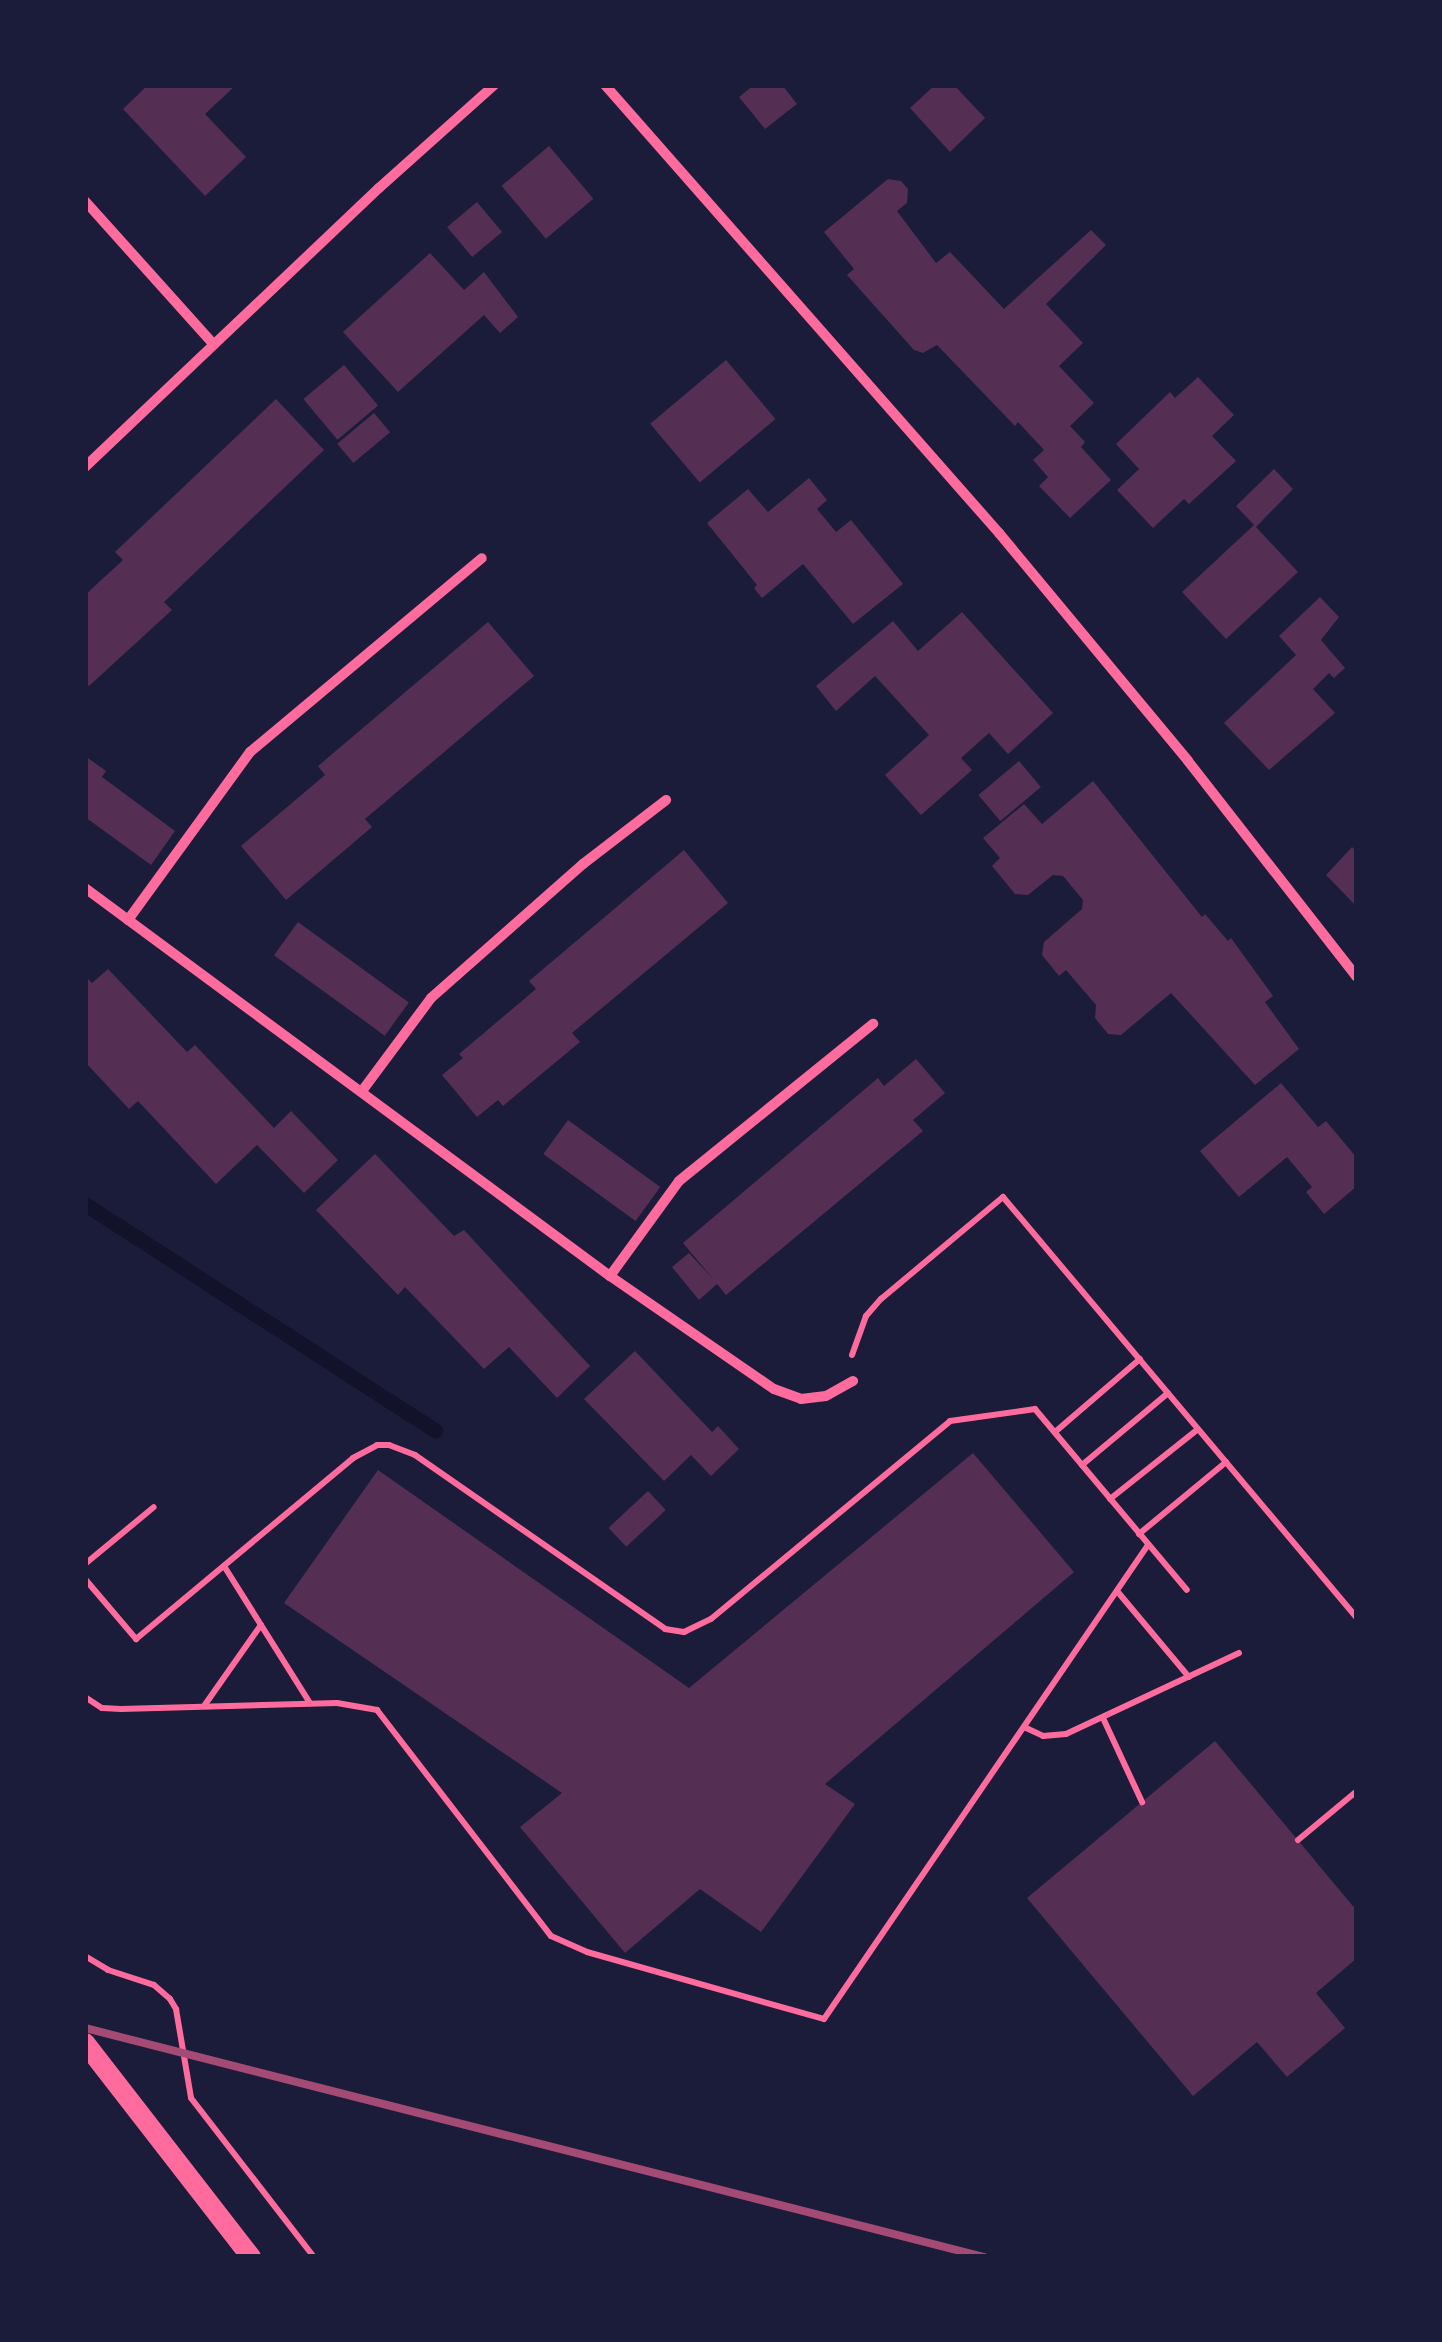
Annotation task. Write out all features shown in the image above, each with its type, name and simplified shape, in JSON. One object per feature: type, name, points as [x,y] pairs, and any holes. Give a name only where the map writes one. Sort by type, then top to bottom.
[{"type":"main road","points":[[85,2043],[251,2257]]},
{"type":"street","points":[[85,467],[494,85]]},
{"type":"street","points":[[606,85],[999,533],[1188,760],[1357,977]]},
{"type":"street","points":[[85,201],[214,345]]},
{"type":"street","points":[[128,920],[250,752],[482,558]]},
{"type":"street","points":[[362,1091],[431,998],[584,864],[666,800]]},
{"type":"street","points":[[85,888],[610,1276],[774,1388],[802,1398],[826,1396],[853,1381]]},
{"type":"street","points":[[610,1276],[679,1182],[874,1024]]},
{"type":"path","points":[[853,1381],[852,1352],[866,1316],[1003,1197],[1357,1618]]},
{"type":"path","points":[[1054,1432],[1140,1359]]},
{"type":"path","points":[[1082,1465],[1168,1392]]},
{"type":"path","points":[[85,1579],[136,1639],[354,1458],[378,1445],[390,1445],[415,1455],[665,1629],[684,1632],[712,1619],[950,1421],[1035,1408],[1187,1590]]},
{"type":"path","points":[[1110,1499],[1198,1428]]},
{"type":"path","points":[[1139,1534],[1226,1462]]},
{"type":"path","points":[[85,1564],[154,1506]]},
{"type":"path","points":[[85,1697],[102,1708],[363,1705],[386,1718],[551,1936],[587,1952],[824,2018],[1148,1545]]},
{"type":"path","points":[[224,1566],[310,1704]]},
{"type":"path","points":[[1117,1591],[1189,1677]]},
{"type":"path","points":[[203,1707],[261,1625]]},
{"type":"path","points":[[1024,1728],[1054,1737],[1240,1653]]},
{"type":"path","points":[[1102,1718],[1142,1802]]},
{"type":"path","points":[[1298,1840],[1357,1791]]},
{"type":"path","points":[[85,1956],[154,1985],[170,1999],[176,2009],[190,2098],[314,2257]]},
{"type":"building","points":[[148,85],[236,85],[205,114],[246,157],[205,196],[123,109]]},
{"type":"building","points":[[754,85],[782,85],[797,104],[765,129],[739,97]]},
{"type":"building","points":[[935,85],[954,85],[985,118],[950,152],[910,108]]},
{"type":"building","points":[[549,146],[593,199],[546,239],[502,186]]},
{"type":"building","points":[[888,179],[901,181],[908,189],[907,203],[897,211],[936,263],[950,252],[1004,309],[1091,230],[1106,245],[1046,304],[1083,343],[1059,366],[1094,403],[1070,426],[1085,442],[1081,447],[1111,480],[1070,518],[1039,486],[1048,477],[1033,460],[1044,450],[1018,422],[1015,426],[937,345],[923,353],[914,350],[847,275],[854,269],[824,232]]},
{"type":"building","points":[[477,202],[502,232],[472,257],[447,227]]},
{"type":"building","points":[[430,253],[464,290],[484,272],[518,317],[500,333],[484,315],[398,392],[343,332]]},
{"type":"building","points":[[726,360],[775,419],[700,483],[650,424]]},
{"type":"building","points":[[344,365],[378,406],[337,440],[303,399]]},
{"type":"building","points":[[1198,377],[1234,415],[1212,436],[1236,461],[1189,504],[1184,499],[1153,528],[1117,490],[1139,469],[1116,444],[1170,392],[1175,398]]},
{"type":"building","points":[[276,399],[324,450],[164,602],[172,610],[89,686],[85,683],[85,595],[123,560],[115,552]]},
{"type":"building","points":[[374,413],[390,432],[353,463],[337,444]]},
{"type":"building","points":[[1274,469],[1293,489],[1256,527],[1298,572],[1226,639],[1182,592],[1254,525],[1236,506]]},
{"type":"building","points":[[809,478],[827,500],[817,509],[836,532],[851,520],[903,584],[853,624],[803,564],[762,598],[754,588],[757,585],[707,523],[748,489],[768,512]]},
{"type":"building","points":[[1320,597],[1339,617],[1321,640],[1345,668],[1334,678],[1329,673],[1313,689],[1335,713],[1269,770],[1224,723],[1296,655],[1279,636]]},
{"type":"building","points":[[962,612],[1053,713],[1008,754],[989,733],[961,758],[972,770],[921,815],[885,775],[929,735],[875,676],[836,711],[816,686],[893,621],[918,651]]},
{"type":"building","points":[[488,622],[534,676],[365,819],[372,827],[286,900],[241,846],[325,775],[318,766]]},
{"type":"building","points":[[85,756],[106,771],[102,777],[175,831],[151,865],[85,817]]},
{"type":"building","points":[[1019,761],[1041,787],[1000,821],[978,795]]},
{"type":"building","points":[[1093,781],[1202,917],[1205,914],[1228,941],[1231,938],[1273,996],[1265,1002],[1299,1049],[1255,1085],[1171,993],[1121,1035],[1108,1034],[1095,1018],[1096,1005],[1066,970],[1059,976],[1042,955],[1044,942],[1082,909],[1083,900],[1063,876],[1053,875],[1028,895],[1015,894],[992,866],[1000,858],[983,838],[1024,804],[1042,824]]},
{"type":"building","points":[[1352,847],[1357,852],[1357,907],[1326,875]]},
{"type":"building","points":[[684,850],[728,903],[572,1033],[580,1042],[503,1106],[498,1100],[477,1117],[442,1075],[463,1058],[459,1054],[536,989],[529,981]]},
{"type":"building","points":[[298,922],[409,1003],[385,1036],[274,955]]},
{"type":"building","points":[[108,969],[187,1052],[195,1045],[274,1128],[291,1111],[338,1160],[304,1193],[257,1145],[216,1184],[138,1101],[129,1109],[85,1062],[85,976],[92,983]]},
{"type":"building","points":[[916,1059],[945,1093],[913,1120],[923,1131],[726,1295],[717,1284],[699,1300],[672,1267],[689,1253],[713,1279],[683,1243],[878,1078],[884,1086]]},
{"type":"building","points":[[1281,1083],[1318,1127],[1326,1121],[1357,1158],[1357,1186],[1324,1214],[1306,1192],[1312,1187],[1287,1157],[1239,1197],[1200,1151]]},
{"type":"building","points":[[568,1120],[660,1187],[636,1221],[543,1154]]},
{"type":"building","points":[[375,1154],[454,1236],[464,1230],[590,1366],[557,1398],[509,1347],[484,1369],[405,1287],[398,1295],[316,1210]]},
{"type":"building","points":[[635,1351],[712,1432],[718,1426],[739,1449],[711,1476],[691,1455],[664,1481],[584,1399]]},
{"type":"building","points":[[973,1453],[1074,1572],[825,1784],[855,1804],[761,1932],[700,1889],[625,1953],[520,1827],[562,1793],[284,1603],[378,1470],[689,1688]]},
{"type":"building","points":[[648,1491],[666,1510],[626,1547],[609,1528]]},
{"type":"building","points":[[1215,1741],[1357,1911],[1357,1958],[1316,1993],[1345,2028],[1287,2077],[1257,2042],[1193,2096],[1027,1898]]},
{"type":"waterway","points":[[85,1204],[435,1430]]},
{"type":"railway","points":[[85,2028],[984,2257]]}]
